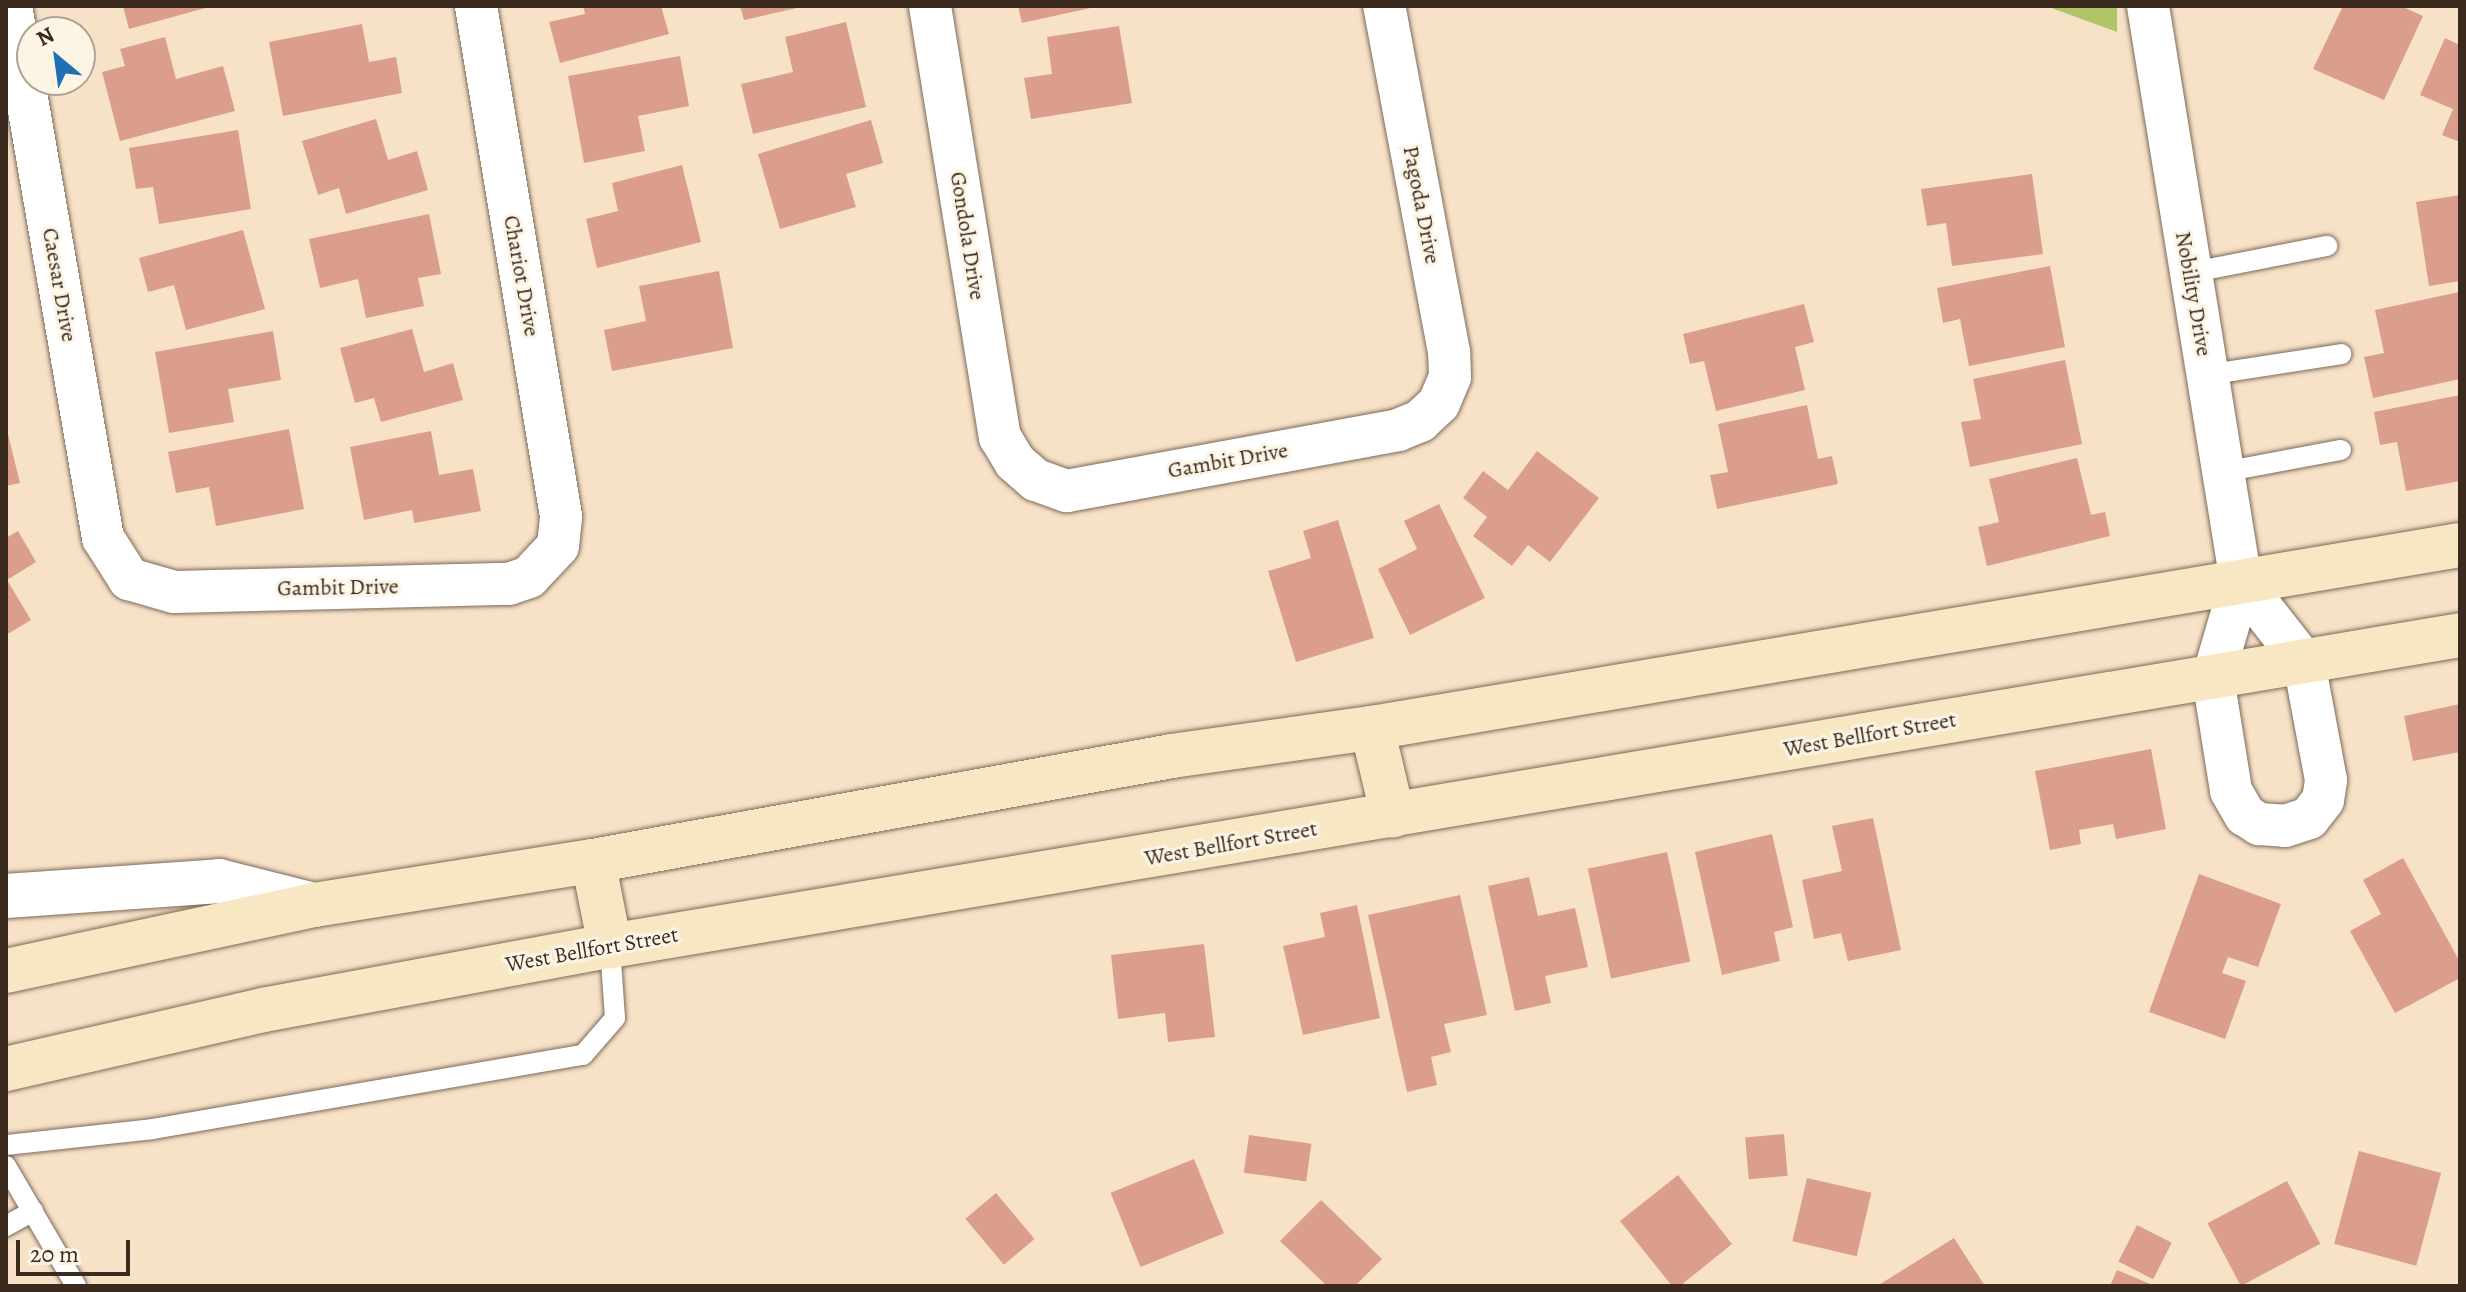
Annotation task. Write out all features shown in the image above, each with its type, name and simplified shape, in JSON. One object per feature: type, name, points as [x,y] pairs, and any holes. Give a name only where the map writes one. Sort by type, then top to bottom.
[{"type":"main road","points":[[6,971],[314,905],[593,861],[1172,756],[1372,728],[2460,545]]},
{"type":"main road","name":"West Bellfort Street","points":[[6,1069],[233,1016],[610,946],[2460,635]]},
{"type":"main road","points":[[1372,728],[1393,816]]},
{"type":"main road","points":[[593,861],[610,946]]},
{"type":"street","name":"Caesar Drive","points":[[11,6],[103,538],[115,560]]},
{"type":"street","name":"Chariot Drive","points":[[476,6],[561,516],[558,546]]},
{"type":"street","name":"Gondola Drive","points":[[930,6],[1000,437],[1015,462]]},
{"type":"street","name":"Pagoda Drive","points":[[1384,6],[1449,352],[1450,377],[1439,403]]},
{"type":"street","name":"Nobility Drive","points":[[2148,6],[2241,582],[2213,678],[2231,791],[2245,815],[2259,824],[2285,826],[2309,818],[2323,800],[2326,780],[2304,662],[2241,582]]},
{"type":"street","name":"Gambit Drive","points":[[1015,462],[1036,480],[1067,491],[1398,430],[1420,421],[1439,403]]},
{"type":"street","name":"Gambit Drive","points":[[115,560],[129,579],[174,592],[509,584],[544,565],[558,546]]},
{"type":"street","points":[[6,896],[219,881],[314,905]]},
{"type":"lane","points":[[2189,273],[2327,246]]},
{"type":"lane","points":[[2206,375],[2341,354]]},
{"type":"lane","points":[[2223,472],[2341,450]]},
{"type":"lane","points":[[6,1145],[153,1129],[583,1055],[615,1018],[610,946]]},
{"type":"lane","points":[[6,1166],[76,1286]]},
{"type":"lane","points":[[6,1226],[33,1211]]},
{"type":"green space","points":[[2046,6],[2117,6],[2117,32]]},
{"type":"building","points":[[123,6],[209,6],[209,7],[129,29]]},
{"type":"building","points":[[583,6],[661,6],[669,34],[560,63],[549,22],[585,14]]},
{"type":"building","points":[[740,6],[801,6],[801,7],[744,20]]},
{"type":"building","points":[[1018,6],[1095,6],[1095,7],[1022,23]]},
{"type":"building","points":[[2343,6],[2401,6],[2423,16],[2384,100],[2313,69]]},
{"type":"building","points":[[846,22],[866,107],[753,134],[741,84],[793,72],[785,37]]},
{"type":"building","points":[[362,24],[369,62],[396,57],[402,93],[283,116],[269,42]]},
{"type":"building","points":[[1119,26],[1132,103],[1031,119],[1024,78],[1052,74],[1047,37]]},
{"type":"building","points":[[165,37],[176,79],[223,66],[235,111],[120,141],[102,72],[125,66],[120,49]]},
{"type":"building","points":[[2445,38],[2460,45],[2460,142],[2442,135],[2453,109],[2420,95]]},
{"type":"building","points":[[680,56],[689,106],[638,116],[645,151],[584,163],[568,76]]},
{"type":"building","points":[[376,119],[388,160],[417,151],[428,190],[346,214],[339,188],[318,195],[302,141]]},
{"type":"building","points":[[871,120],[883,163],[846,174],[856,207],[780,229],[758,154]]},
{"type":"building","points":[[238,130],[251,209],[159,224],[153,187],[136,189],[129,148]]},
{"type":"building","points":[[682,165],[701,242],[597,268],[586,219],[618,211],[612,183]]},
{"type":"building","points":[[2032,174],[2043,254],[1952,266],[1946,223],[1927,226],[1921,189]]},
{"type":"building","points":[[2460,195],[2460,281],[2429,286],[2416,202]]},
{"type":"building","points":[[429,214],[441,274],[418,278],[424,306],[366,318],[358,279],[320,288],[309,239]]},
{"type":"building","points":[[243,230],[265,309],[186,330],[174,285],[148,292],[139,258]]},
{"type":"building","points":[[2050,266],[2065,347],[1969,366],[1960,319],[1943,323],[1937,288]]},
{"type":"building","points":[[719,271],[733,348],[612,371],[604,330],[646,321],[639,286]]},
{"type":"building","points":[[2459,292],[2460,379],[2373,398],[2364,357],[2384,353],[2375,310]]},
{"type":"building","points":[[1804,304],[1814,342],[1795,347],[1805,390],[1716,411],[1704,361],[1690,364],[1683,334]]},
{"type":"building","points":[[412,329],[424,372],[453,363],[463,400],[381,422],[374,398],[355,403],[340,348]]},
{"type":"building","points":[[273,331],[281,380],[228,389],[234,422],[169,433],[155,352]]},
{"type":"building","points":[[2065,360],[2082,444],[1970,467],[1961,422],[1981,419],[1973,379]]},
{"type":"building","points":[[2460,395],[2460,481],[2406,491],[2397,442],[2380,445],[2374,412]]},
{"type":"building","points":[[1807,405],[1818,459],[1832,456],[1838,484],[1717,509],[1710,475],[1728,472],[1718,424]]},
{"type":"building","points":[[6,426],[20,483],[6,486]]},
{"type":"building","points":[[289,429],[304,509],[216,526],[209,487],[176,493],[168,452]]},
{"type":"building","points":[[431,431],[439,475],[473,469],[481,511],[414,523],[412,510],[364,520],[350,447]]},
{"type":"building","points":[[1537,451],[1599,498],[1550,562],[1528,545],[1512,566],[1473,536],[1487,517],[1463,498],[1483,471],[1508,490]]},
{"type":"building","points":[[2077,458],[2091,515],[2105,512],[2110,536],[1987,566],[1978,527],[1999,522],[1989,479]]},
{"type":"building","points":[[1439,504],[1485,598],[1410,635],[1378,569],[1417,549],[1404,521]]},
{"type":"building","points":[[1338,520],[1374,638],[1296,662],[1268,571],[1311,558],[1303,531]]},
{"type":"building","points":[[18,531],[36,562],[7,580],[31,620],[6,635],[6,538]]},
{"type":"building","points":[[2460,704],[2460,752],[2413,761],[2404,716]]},
{"type":"building","points":[[2151,749],[2166,829],[2116,839],[2113,824],[2079,830],[2081,844],[2050,850],[2035,771]]},
{"type":"building","points":[[1873,818],[1901,950],[1848,961],[1841,933],[1814,939],[1802,880],[1842,871],[1832,826]]},
{"type":"building","points":[[1772,834],[1793,927],[1774,932],[1780,961],[1722,975],[1695,852]]},
{"type":"building","points":[[1667,852],[1690,962],[1611,978],[1588,869]]},
{"type":"building","points":[[2403,858],[2460,962],[2460,978],[2395,1013],[2350,931],[2381,914],[2363,880]]},
{"type":"building","points":[[2199,874],[2281,904],[2258,967],[2228,957],[2222,973],[2246,981],[2225,1039],[2149,1012]]},
{"type":"building","points":[[1529,877],[1538,916],[1575,908],[1588,967],[1545,976],[1551,1003],[1515,1011],[1488,886]]},
{"type":"building","points":[[1460,895],[1487,1015],[1444,1024],[1451,1052],[1431,1057],[1437,1085],[1407,1092],[1368,915]]},
{"type":"building","points":[[1357,905],[1380,1018],[1303,1035],[1283,946],[1325,937],[1320,913]]},
{"type":"building","points":[[1204,944],[1215,1037],[1168,1042],[1165,1013],[1118,1019],[1111,955]]},
{"type":"building","points":[[1784,1134],[1788,1176],[1749,1179],[1745,1137]]},
{"type":"building","points":[[1249,1135],[1311,1144],[1306,1181],[1244,1173]]},
{"type":"building","points":[[2359,1151],[2441,1173],[2416,1266],[2334,1244]]},
{"type":"building","points":[[1194,1159],[1224,1233],[1141,1267],[1111,1193]]},
{"type":"building","points":[[1678,1175],[1732,1244],[1680,1286],[1672,1286],[1620,1221]]},
{"type":"building","points":[[1807,1178],[1871,1193],[1857,1256],[1792,1241]]},
{"type":"building","points":[[2287,1181],[2320,1244],[2241,1286],[2208,1223]]},
{"type":"building","points":[[996,1193],[1035,1239],[1004,1265],[965,1219]]},
{"type":"building","points":[[1321,1200],[1382,1259],[1355,1286],[1327,1286],[1280,1241]]},
{"type":"building","points":[[2137,1225],[2172,1243],[2153,1279],[2118,1262]]},
{"type":"building","points":[[1954,1238],[1985,1286],[1877,1286]]},
{"type":"building","points":[[2117,1270],[2155,1286],[2110,1286]]}]
